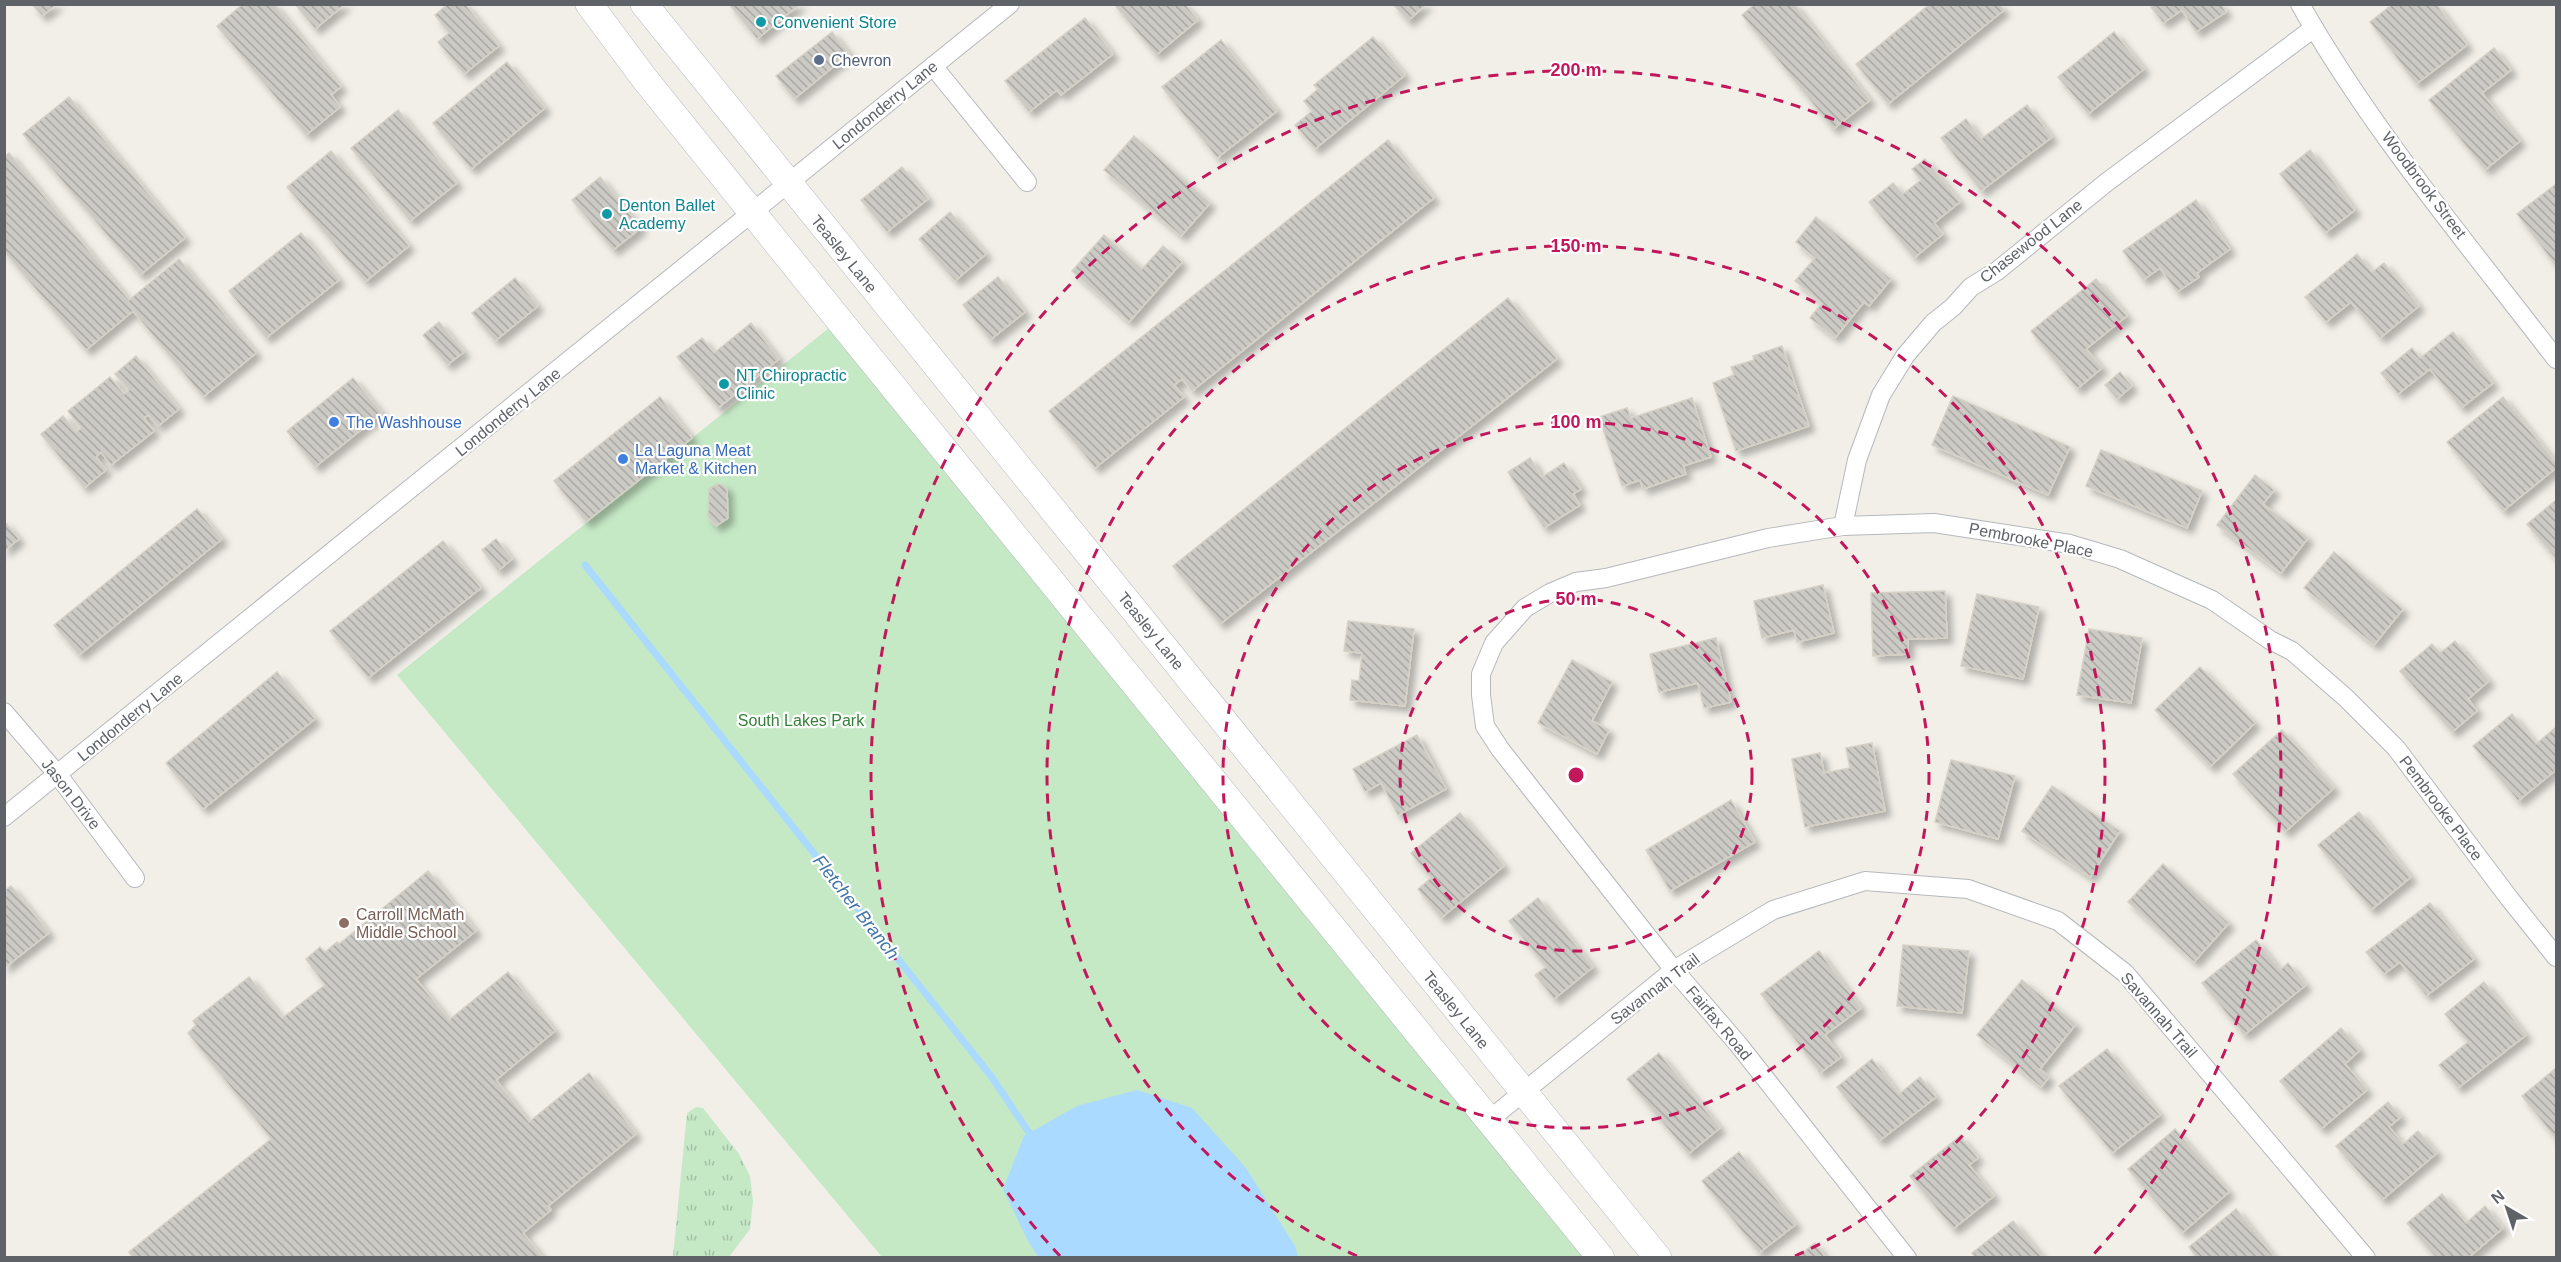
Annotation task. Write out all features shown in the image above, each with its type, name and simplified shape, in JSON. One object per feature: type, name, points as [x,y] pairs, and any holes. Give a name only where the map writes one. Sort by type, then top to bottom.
[{"type":"main road","points":[[589,4],[644,78],[1601,1257]]},
{"type":"main road","name":"Teasley Lane","points":[[644,4],[1658,1257]]},
{"type":"street","name":"Londonderry Lane","points":[[4,817],[1010,4]]},
{"type":"street","name":"Woodbrook Street","points":[[2300,4],[2384,133],[2556,359]]},
{"type":"street","name":"Chasewood Lane","points":[[1844,526],[1857,460],[1881,395],[1905,356],[1933,323],[1971,287],[1997,271],[2107,182],[2314,28]]},
{"type":"street","points":[[933,66],[1027,182]]},
{"type":"street","name":"Pembrooke Place","points":[[1481,695],[1481,674],[1494,643],[1525,608],[1550,593],[1576,582],[1606,578],[1768,538],[1844,526],[1934,523],[2070,544],[2120,559],[2212,600],[2270,640],[2292,651],[2346,698],[2396,748],[2556,957]]},
{"type":"street","name":"Fairfax Road","points":[[1481,695],[1485,726],[1500,749],[1674,970],[1738,1044],[1908,1257]]},
{"type":"street","name":"Jason Drive","points":[[4,712],[58,775],[135,878]]},
{"type":"street","name":"Savannah Trail","points":[[1490,1120],[1674,970],[1773,910],[1865,882],[1968,889],[2058,921],[2125,973],[2366,1257]]},
{"type":"green space","name":"South Lakes Park","points":[[839,320],[1601,1257],[882,1257],[397,675]]},
{"type":"green space","points":[[696,1107],[703,1108],[739,1154],[750,1176],[753,1201],[750,1229],[729,1257],[673,1257],[687,1113]]},
{"type":"water","points":[[1137,1090],[1192,1108],[1246,1168],[1295,1246],[1298,1257],[1038,1257],[1003,1189],[1024,1136],[1077,1106]]},
{"type":"building","points":[[32,4],[57,4],[42,16]]},
{"type":"building","points":[[243,4],[274,4],[341,87],[331,95],[340,107],[306,135],[217,26]]},
{"type":"building","points":[[295,4],[345,4],[315,29]]},
{"type":"building","points":[[448,4],[465,4],[499,46],[464,74],[438,42],[449,33],[435,15]]},
{"type":"building","name":"Convenient Store","points":[[729,4],[800,4],[757,39]]},
{"type":"building","points":[[1114,4],[1185,4],[1198,20],[1156,55]]},
{"type":"building","points":[[1393,4],[1426,4],[1408,21]]},
{"type":"building","points":[[1755,4],[1794,4],[1870,100],[1833,129],[1742,15]]},
{"type":"building","points":[[1930,4],[1999,4],[2004,10],[1888,104],[1856,64]]},
{"type":"building","points":[[2155,4],[2221,4],[2226,12],[2196,32],[2182,10],[2163,23],[2151,7]]},
{"type":"building","points":[[2393,4],[2436,4],[2467,45],[2416,84],[2370,22]]},
{"type":"building","points":[[1085,18],[1113,54],[1061,95],[1057,90],[1029,112],[1005,81]]},
{"type":"building","name":"Chevron","points":[[832,32],[849,54],[794,99],[776,76]]},
{"type":"building","points":[[2114,32],[2144,69],[2088,114],[2058,77]]},
{"type":"building","points":[[1373,37],[1405,75],[1315,149],[1295,125],[1312,111],[1304,101],[1318,89],[1314,85]]},
{"type":"building","points":[[1221,40],[1277,111],[1217,158],[1162,87]]},
{"type":"building","points":[[2494,48],[2511,70],[2482,93],[2520,141],[2485,170],[2429,100]]},
{"type":"building","points":[[507,62],[545,108],[471,169],[433,123]]},
{"type":"building","points":[[69,97],[185,238],[140,275],[23,134]]},
{"type":"building","points":[[2027,105],[2052,137],[1981,191],[1941,138],[1966,119],[1981,139]]},
{"type":"building","points":[[398,110],[457,183],[410,221],[351,148]]},
{"type":"building","points":[[1134,136],[1210,203],[1181,236],[1104,170]]},
{"type":"building","points":[[1388,140],[1434,198],[1192,391],[1182,379],[1174,385],[1184,397],[1095,468],[1049,411]]},
{"type":"building","points":[[2310,150],[2355,210],[2325,233],[2280,174]]},
{"type":"building","points":[[331,151],[409,246],[365,282],[287,187]]},
{"type":"building","points":[[9,153],[129,300],[179,259],[256,353],[203,397],[133,311],[86,350],[4,251],[4,157]]},
{"type":"building","points":[[1925,159],[1960,202],[1934,223],[1943,234],[1914,258],[1869,202],[1893,183],[1903,194],[1921,180],[1912,169]]},
{"type":"building","points":[[902,167],[928,199],[887,232],[861,200]]},
{"type":"building","name":"Denton Ballet Academy","points":[[600,177],[641,228],[613,250],[572,200]]},
{"type":"building","points":[[2556,184],[2556,266],[2517,214]]},
{"type":"building","points":[[2196,200],[2230,249],[2197,273],[2199,277],[2177,292],[2160,268],[2143,280],[2123,251]]},
{"type":"building","points":[[950,212],[986,254],[955,281],[919,239]]},
{"type":"building","points":[[1816,217],[1891,279],[1869,306],[1864,302],[1835,338],[1810,318],[1822,303],[1795,281],[1815,258],[1796,242]]},
{"type":"building","points":[[301,233],[339,280],[266,338],[229,291]]},
{"type":"building","points":[[1104,235],[1142,269],[1163,246],[1182,262],[1129,322],[1072,271]]},
{"type":"building","points":[[2357,254],[2372,272],[2384,263],[2419,306],[2380,338],[2351,302],[2326,322],[2305,297]]},
{"type":"building","points":[[998,277],[1025,312],[990,340],[963,305]]},
{"type":"building","points":[[515,278],[538,306],[495,341],[472,313]]},
{"type":"building","points":[[2096,279],[2127,316],[2086,349],[2102,368],[2077,389],[2031,331]]},
{"type":"building","points":[[1508,298],[1557,359],[1220,624],[1173,566]]},
{"type":"building","points":[[439,322],[464,352],[447,365],[423,335]]},
{"type":"building","name":"NT Chiropractic Clinic","points":[[751,323],[779,359],[718,408],[677,357],[702,338],[714,353]]},
{"type":"building","points":[[2453,332],[2493,383],[2461,408],[2430,369],[2398,394],[2381,373],[2412,348],[2420,358]]},
{"type":"building","points":[[1782,346],[1809,426],[1736,451],[1713,383],[1734,375],[1731,367],[1754,360],[1753,356]]},
{"type":"building","points":[[136,356],[179,409],[158,426],[148,415],[144,418],[154,431],[111,465],[101,452],[96,457],[106,470],[84,488],[41,434],[63,416],[76,432],[81,428],[68,411],[110,377],[124,394],[129,390],[115,374]]},
{"type":"building","points":[[2120,372],[2132,386],[2117,399],[2105,385]]},
{"type":"building","name":"The Washhouse","points":[[353,378],[382,413],[315,467],[287,431]]},
{"type":"building","points":[[1953,396],[2070,447],[2048,495],[1932,445]]},
{"type":"building","name":"La Laguna Meat Market & Kitchen","points":[[660,397],[692,438],[586,522],[554,481]]},
{"type":"building","points":[[2503,397],[2556,463],[2556,468],[2503,511],[2447,442]]},
{"type":"building","points":[[1692,398],[1711,457],[1683,466],[1686,474],[1643,489],[1640,480],[1622,486],[1599,417],[1627,408],[1631,418]]},
{"type":"building","points":[[2101,450],[2202,491],[2187,528],[2086,486]]},
{"type":"building","points":[[1530,458],[1542,477],[1564,463],[1581,489],[1573,494],[1580,505],[1544,528],[1508,472]]},
{"type":"building","points":[[2255,475],[2274,490],[2263,504],[2308,538],[2281,573],[2217,525]]},
{"type":"building","points":[[717,484],[727,489],[728,518],[716,526],[708,517],[709,489]]},
{"type":"building","points":[[2556,500],[2556,559],[2527,524]]},
{"type":"building","points":[[197,509],[222,539],[79,655],[54,625]]},
{"type":"building","points":[[4,521],[19,539],[4,551]]},
{"type":"building","points":[[496,539],[512,559],[498,571],[482,550]]},
{"type":"building","points":[[443,541],[481,588],[368,678],[330,631]]},
{"type":"building","points":[[2334,552],[2403,609],[2374,645],[2304,588]]},
{"type":"building","points":[[1823,585],[1834,633],[1797,642],[1794,630],[1762,638],[1754,601]]},
{"type":"building","points":[[1945,591],[1947,638],[1908,639],[1908,654],[1873,656],[1871,593]]},
{"type":"building","points":[[1977,594],[2039,607],[2023,679],[1961,666]]},
{"type":"building","points":[[1348,621],[1414,629],[1405,706],[1350,700],[1352,680],[1359,681],[1362,653],[1344,651]]},
{"type":"building","points":[[2089,629],[2142,638],[2131,703],[2077,695]]},
{"type":"building","points":[[1716,638],[1731,702],[1704,708],[1698,683],[1659,692],[1650,654]]},
{"type":"building","points":[[2455,641],[2489,681],[2468,699],[2477,711],[2452,732],[2400,671],[2432,644],[2440,653]]},
{"type":"building","points":[[1572,660],[1612,682],[1592,721],[1609,730],[1597,754],[1538,723]]},
{"type":"building","points":[[2200,667],[2255,723],[2210,767],[2155,710]]},
{"type":"building","points":[[277,672],[315,719],[203,809],[166,763]]},
{"type":"building","points":[[2512,714],[2536,744],[2556,727],[2556,770],[2518,801],[2473,746]]},
{"type":"building","points":[[2282,730],[2334,788],[2285,832],[2233,774]]},
{"type":"building","points":[[1417,735],[1446,789],[1398,815],[1381,783],[1365,792],[1353,769]]},
{"type":"building","points":[[1872,743],[1885,811],[1805,827],[1792,759],[1820,753],[1824,773],[1850,768],[1846,748]]},
{"type":"building","points":[[1951,760],[2015,776],[1998,839],[1935,822]]},
{"type":"building","points":[[2052,786],[2120,831],[2090,877],[2022,831]]},
{"type":"building","points":[[1731,800],[1755,842],[1670,891],[1646,850]]},
{"type":"building","points":[[2359,812],[2411,877],[2371,910],[2318,845]]},
{"type":"building","points":[[1460,813],[1504,866],[1441,918],[1418,889],[1431,878],[1411,853]]},
{"type":"building","points":[[2163,864],[2229,923],[2194,962],[2128,902]]},
{"type":"building","name":"Carroll McMath Middle School","points":[[428,871],[476,931],[416,979],[449,1020],[508,972],[555,1031],[496,1080],[529,1122],[589,1073],[636,1134],[548,1206],[551,1210],[523,1233],[543,1258],[133,1258],[129,1252],[271,1139],[188,1033],[196,1025],[193,1021],[249,977],[282,1018],[325,985],[306,959],[320,947],[325,952],[337,942],[339,944]]},
{"type":"building","points":[[11,886],[49,933],[4,968],[4,891]]},
{"type":"building","points":[[1538,898],[1593,967],[1554,999],[1535,975],[1546,967],[1509,921]]},
{"type":"building","points":[[2430,903],[2474,959],[2426,996],[2400,962],[2384,974],[2366,952]]},
{"type":"building","points":[[2256,940],[2280,970],[2288,963],[2306,985],[2244,1035],[2202,983]]},
{"type":"building","points":[[1903,945],[1969,951],[1962,1013],[1897,1006]]},
{"type":"building","points":[[1819,951],[1861,1008],[1825,1035],[1841,1057],[1820,1073],[1761,994]]},
{"type":"building","points":[[2022,980],[2076,1024],[2040,1069],[2049,1077],[2041,1087],[1977,1035]]},
{"type":"building","points":[[2484,982],[2526,1035],[2458,1088],[2439,1065],[2468,1042],[2445,1014]]},
{"type":"building","points":[[2341,1028],[2360,1050],[2345,1064],[2367,1090],[2321,1129],[2280,1081]]},
{"type":"building","points":[[2107,1049],[2160,1115],[2112,1153],[2059,1086]]},
{"type":"building","points":[[1659,1053],[1720,1128],[1688,1154],[1627,1079]]},
{"type":"building","points":[[1872,1059],[1899,1094],[1920,1077],[1936,1097],[1879,1141],[1837,1087]]},
{"type":"building","points":[[2556,1068],[2556,1139],[2522,1096]]},
{"type":"building","points":[[2388,1102],[2401,1117],[2389,1127],[2403,1144],[2418,1131],[2437,1153],[2382,1200],[2336,1146]]},
{"type":"building","points":[[2175,1129],[2229,1192],[2182,1233],[2128,1169]]},
{"type":"building","points":[[1960,1136],[1978,1158],[1969,1165],[1994,1196],[1953,1229],[1910,1176]]},
{"type":"building","points":[[1739,1152],[1796,1224],[1759,1253],[1702,1181]]},
{"type":"building","points":[[2442,1194],[2466,1223],[2485,1206],[2503,1228],[2468,1258],[2436,1258],[2407,1223]]},
{"type":"building","points":[[2236,1209],[2275,1258],[2197,1258],[2189,1247]]},
{"type":"building","points":[[2013,1221],[2043,1258],[1976,1258],[1972,1253]]},
{"type":"building","points":[[1815,1243],[1826,1258],[1796,1258]]},
{"type":"waterway","name":"Fletcher Branch","points":[[585,565],[991,1076],[1034,1140]]},
{"type":"place","name":"Convenient Store","points":[[761,22]]},
{"type":"place","name":"Chevron","points":[[819,60]]},
{"type":"place","name":"Denton Ballet Academy","points":[[607,214]]},
{"type":"place","name":"NT Chiropractic Clinic","points":[[724,384]]},
{"type":"place","name":"The Washhouse","points":[[334,422]]},
{"type":"place","name":"La Laguna Meat Market & Kitchen","points":[[623,459]]},
{"type":"place","name":"Carroll McMath Middle School","points":[[344,923]]}]
